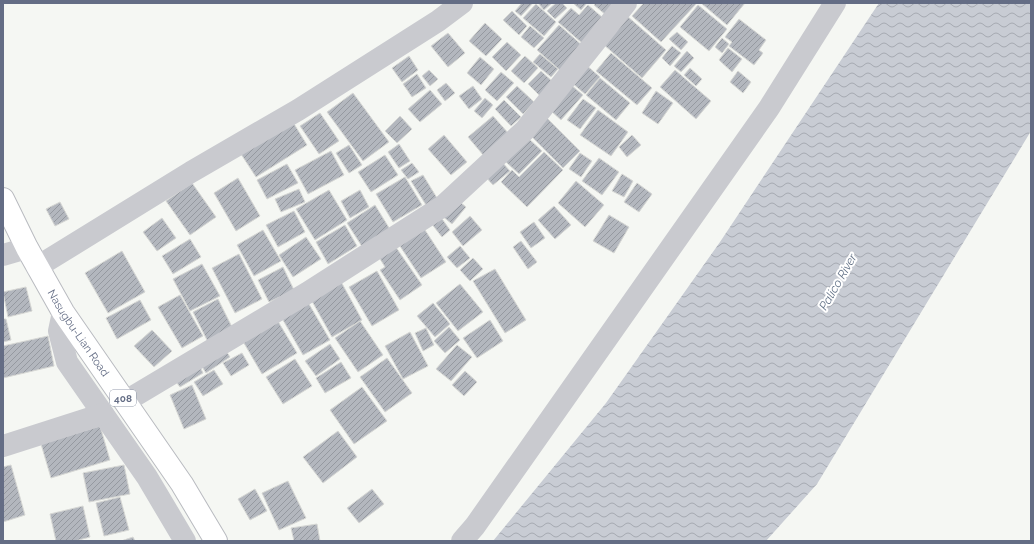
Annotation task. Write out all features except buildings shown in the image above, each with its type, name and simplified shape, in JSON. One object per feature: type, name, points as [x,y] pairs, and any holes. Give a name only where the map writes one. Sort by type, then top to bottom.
[{"type":"main road","name":"Nasugbu-Lian Road","points":[[3,199],[37,267],[63,312],[182,484],[216,541]]},
{"type":"street","points":[[37,267],[191,172],[298,110],[438,21],[462,3]]},
{"type":"street","points":[[126,401],[307,293],[443,206],[525,130],[626,3]]},
{"type":"street","points":[[462,541],[475,526],[769,108],[835,3]]},
{"type":"street","points":[[3,255],[27,248]]},
{"type":"street","points":[[63,312],[59,331],[67,362],[147,477],[185,541]]},
{"type":"street","points":[[3,446],[103,414]]},
{"type":"water","name":"Palico River","points":[[879,3],[1031,3],[1031,131],[817,484],[766,541],[493,541],[606,403],[720,242]]}]
